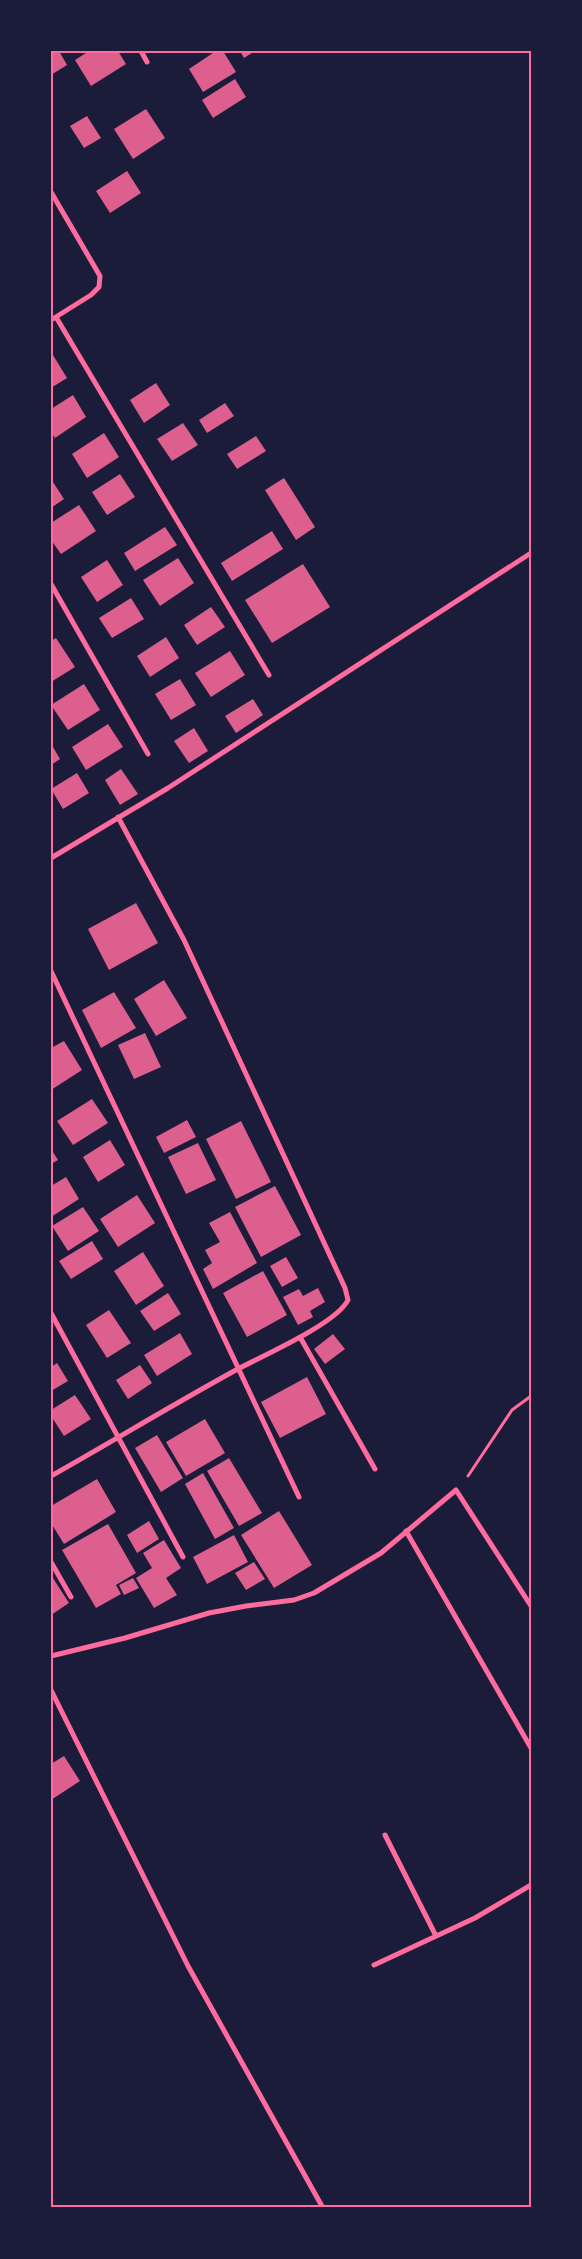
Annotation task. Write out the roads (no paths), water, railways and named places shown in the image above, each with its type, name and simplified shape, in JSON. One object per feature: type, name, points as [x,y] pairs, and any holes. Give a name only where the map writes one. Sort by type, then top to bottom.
[{"type":"street","points":[[141,51],[147,62]]},
{"type":"street","points":[[51,192],[100,276],[99,287],[95,291],[54,318],[269,675]]},
{"type":"street","points":[[51,858],[176,783],[531,553]]},
{"type":"street","points":[[51,584],[148,754]]},
{"type":"street","points":[[51,1476],[238,1369],[300,1337],[344,1308],[348,1300],[345,1288],[184,940],[118,817]]},
{"type":"street","points":[[51,972],[299,1497]]},
{"type":"street","points":[[51,1313],[183,1558]]},
{"type":"street","points":[[300,1337],[375,1469]]},
{"type":"street","points":[[51,1656],[125,1638],[209,1613],[294,1600],[314,1593],[358,1568],[456,1490],[531,1606]]},
{"type":"street","points":[[406,1531],[531,1748]]},
{"type":"street","points":[[51,1562],[71,1597]]},
{"type":"street","points":[[51,1690],[188,1966],[323,2208]]},
{"type":"street","points":[[385,1835],[436,1936]]},
{"type":"street","points":[[374,1965],[475,1918],[531,1885]]}]
